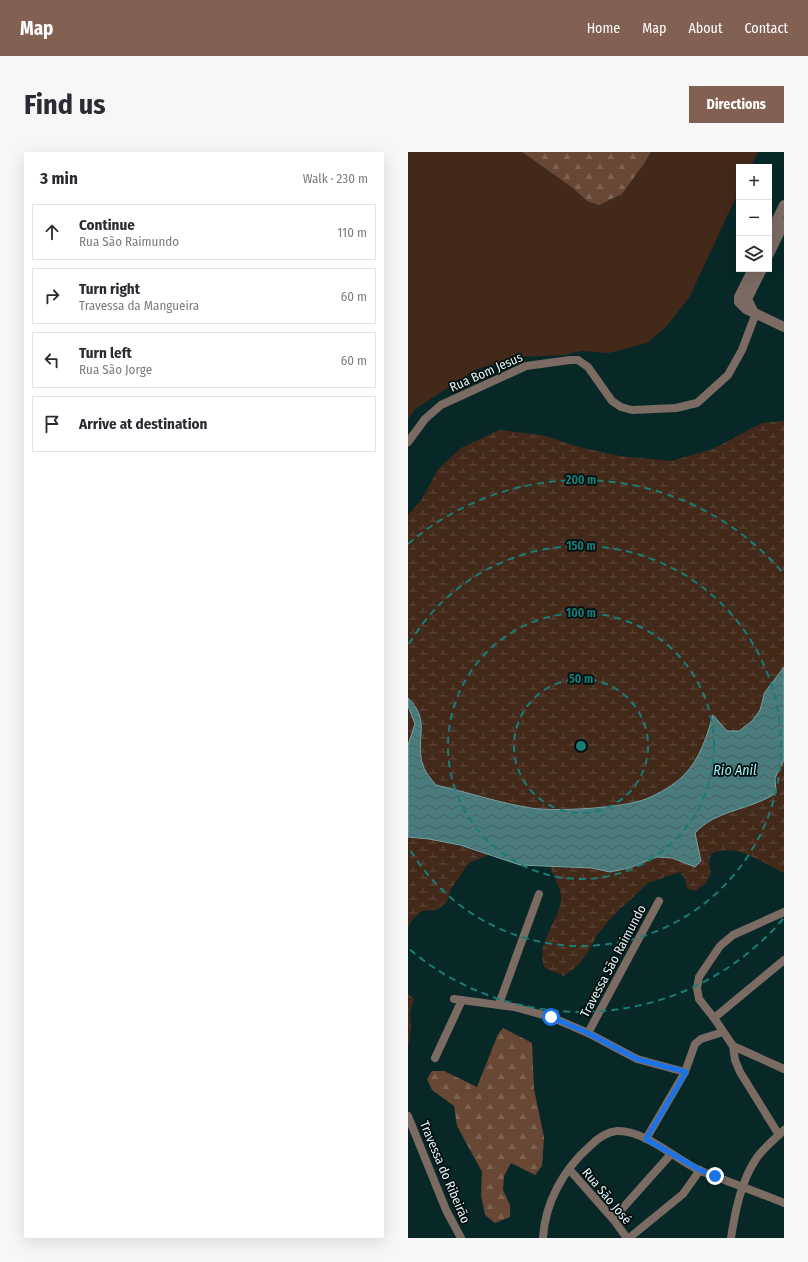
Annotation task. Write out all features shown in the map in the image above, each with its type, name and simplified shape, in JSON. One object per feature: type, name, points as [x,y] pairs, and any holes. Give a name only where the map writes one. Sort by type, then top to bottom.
[{"type":"street","points":[[772,230],[784,205]]},
{"type":"street","points":[[772,248],[784,223]]},
{"type":"street","points":[[752,272],[739,298],[739,302],[742,306],[784,327]]},
{"type":"street","points":[[754,312],[747,299],[760,272]]},
{"type":"street","name":"Rua Bom Jesus","points":[[408,442],[425,419],[441,405],[526,366],[570,360],[578,360],[588,367],[612,401],[621,407],[632,410],[676,408],[697,403],[728,375],[742,350],[754,312]]},
{"type":"street","points":[[499,1004],[539,894]]},
{"type":"street","name":"Travessa São Raimundo","points":[[588,1033],[659,901]]},
{"type":"street","points":[[731,1238],[733,1218],[744,1186],[757,1158],[782,1133],[740,1072],[735,1060],[733,1046],[699,999],[697,988],[699,978],[720,946],[733,935],[784,912]]},
{"type":"street","points":[[714,1018],[784,960]]},
{"type":"street","points":[[435,1058],[458,999],[499,1004],[551,1017],[588,1033],[637,1059],[686,1072]]},
{"type":"street","points":[[646,1139],[686,1072],[698,1041],[723,1032]]},
{"type":"street","points":[[733,1046],[784,1069]]},
{"type":"street","name":"Travessa do Ribeirão","points":[[408,1116],[446,1210],[461,1238]]},
{"type":"street","points":[[543,1238],[550,1205],[569,1169],[584,1151],[603,1136],[616,1131],[630,1133],[646,1139],[700,1170],[784,1202]]},
{"type":"street","points":[[613,1219],[654,1175],[671,1154]]},
{"type":"street","name":"Rua São José","points":[[569,1169],[628,1238]]},
{"type":"street","points":[[628,1238],[683,1194],[700,1170]]},
{"type":"green space","points":[[408,152],[522,152],[574,189],[587,201],[622,194],[651,152],[758,152],[752,164],[736,164],[736,197],[689,298],[666,327],[647,343],[609,353],[581,351],[565,355],[519,357],[477,369],[415,409],[408,419]]},
{"type":"green space","points":[[522,152],[651,152],[622,194],[599,205],[587,201],[574,189]]},
{"type":"green space","points":[[784,421],[784,667],[765,692],[760,710],[752,721],[739,731],[727,731],[714,716],[699,755],[690,769],[680,779],[651,797],[621,805],[556,810],[531,808],[436,785],[424,769],[420,748],[421,720],[408,698],[408,515],[422,499],[438,469],[461,448],[499,430],[542,435],[579,447],[620,456],[671,461],[713,449],[762,423]]},
{"type":"green space","points":[[408,706],[415,724],[408,745]]},
{"type":"green space","points":[[784,760],[784,873],[749,855],[739,852],[730,850],[711,854],[709,863],[711,874],[706,883],[695,891],[687,889],[685,879],[680,872],[648,883],[613,916],[597,935],[589,951],[578,965],[564,976],[545,968],[542,959],[545,941],[557,914],[561,897],[561,893],[550,867],[592,868],[610,872],[629,868],[657,857],[672,858],[687,862],[701,861],[695,833],[703,825],[713,819],[766,799],[776,793],[775,778]]},
{"type":"green space","points":[[408,837],[448,843],[488,855],[469,863],[451,889],[447,902],[437,910],[422,911],[412,920],[408,928]]},
{"type":"green space","points":[[408,993],[414,999],[410,1012],[411,1029],[408,1048]]},
{"type":"green space","points":[[503,1028],[532,1043],[534,1089],[544,1137],[542,1166],[535,1175],[511,1163],[504,1176],[503,1190],[510,1205],[510,1217],[495,1223],[485,1215],[481,1195],[482,1172],[457,1126],[454,1106],[432,1090],[427,1079],[432,1071],[444,1071],[477,1087],[498,1034]]},
{"type":"water","name":"Rio Anil","points":[[784,667],[784,760],[775,778],[776,793],[766,799],[713,819],[703,825],[695,833],[701,861],[695,867],[672,858],[657,857],[629,868],[610,872],[592,868],[520,865],[460,845],[429,839],[408,837],[408,745],[415,724],[408,706],[408,698],[421,719],[420,748],[424,769],[436,785],[531,808],[556,810],[606,807],[646,799],[676,782],[690,769],[699,755],[713,715],[727,731],[739,731],[752,721],[760,710],[765,692]]},
{"type":"route","points":[[551,1017],[588,1033],[637,1059],[686,1072],[646,1139],[700,1170],[715,1176]]}]
